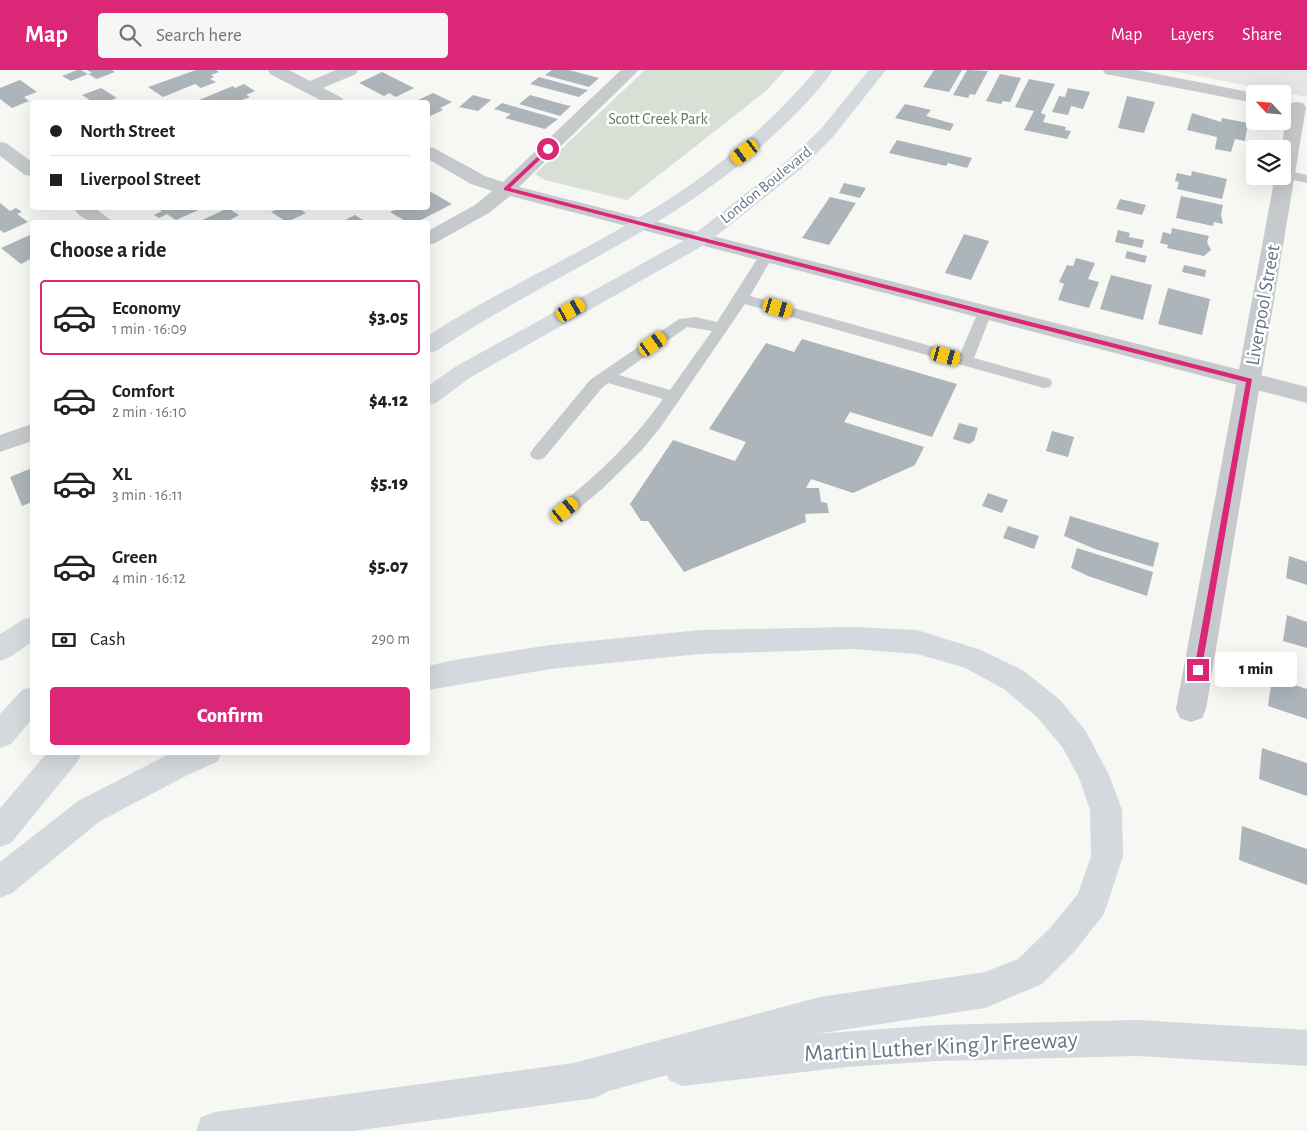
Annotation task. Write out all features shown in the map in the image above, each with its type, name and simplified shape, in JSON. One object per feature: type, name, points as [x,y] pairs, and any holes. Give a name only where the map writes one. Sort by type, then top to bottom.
[{"type":"main road","name":"London Boulevard","points":[[430,345],[467,319],[642,224],[694,191],[745,152],[782,120],[825,70]]},
{"type":"main road","name":"London Boulevard","points":[[430,395],[471,367],[699,240],[795,164],[820,140],[878,70]]},
{"type":"main road","points":[[0,649],[30,629]]},
{"type":"main road","points":[[215,1131],[576,1081],[820,1014],[985,990],[1030,972],[1062,940],[1092,903],[1107,856],[1106,810],[1093,776],[1074,739],[1049,709],[1014,680],[970,658],[917,642],[854,638],[700,642],[550,657],[430,678]]},
{"type":"main road","points":[[0,735],[30,701]]},
{"type":"main road","points":[[0,832],[64,755]]},
{"type":"main road","points":[[0,882],[89,811],[200,755]]},
{"type":"main road","name":"Martin Luther King Jr Freeway","points":[[576,1081],[721,1062],[847,1049],[936,1043],[1137,1038],[1307,1048]]},
{"type":"street","points":[[276,70],[332,100]]},
{"type":"street","points":[[309,88],[350,70]]},
{"type":"street","points":[[430,237],[482,209],[506,189],[631,70]]},
{"type":"street","points":[[1111,70],[1246,96]]},
{"type":"street","name":"Liverpool Street","points":[[1191,709],[1250,381],[1296,176],[1296,106]]},
{"type":"street","points":[[0,147],[30,170]]},
{"type":"street","points":[[430,153],[478,180],[506,189],[1307,395]]},
{"type":"street","points":[[86,210],[101,220]]},
{"type":"street","points":[[0,444],[30,433]]},
{"type":"lane","points":[[565,510],[596,485],[636,447],[721,328],[766,256]]},
{"type":"lane","points":[[740,298],[1044,383]]},
{"type":"lane","points":[[965,361],[985,312]]},
{"type":"lane","points":[[538,454],[596,384],[684,322],[695,322],[721,328]]},
{"type":"lane","points":[[606,377],[673,396]]},
{"type":"shaded area","points":[[1167,70],[1307,70],[1307,97],[1291,94],[1291,85],[1246,85]]},
{"type":"green space","name":"Scott Creek Park","points":[[645,70],[785,70],[766,91],[627,200],[545,180],[535,174]]},
{"type":"building","points":[[77,70],[88,74],[71,81],[62,76]]},
{"type":"building","points":[[87,70],[112,70],[115,72],[97,79],[88,74],[92,73]]},
{"type":"building","points":[[196,70],[216,70],[219,72],[211,75],[214,77],[210,79],[216,82],[201,88],[195,84],[163,97],[148,87]]},
{"type":"building","points":[[552,70],[569,70],[599,78],[589,87],[545,75]]},
{"type":"building","points":[[934,70],[962,70],[949,92],[923,87]]},
{"type":"building","points":[[967,70],[988,71],[975,95],[970,94],[968,98],[953,95]]},
{"type":"building","points":[[382,72],[414,88],[396,97],[389,93],[384,96],[359,83]]},
{"type":"building","points":[[1000,74],[1021,78],[1010,102],[1003,101],[1001,104],[986,101]]},
{"type":"building","points":[[539,77],[588,90],[579,97],[530,84]]},
{"type":"building","points":[[1029,79],[1055,84],[1041,113],[1046,115],[1043,122],[1066,127],[1065,130],[1071,131],[1067,139],[1024,130],[1034,111],[1015,107]]},
{"type":"building","points":[[20,80],[37,92],[24,97],[29,101],[12,108],[0,99],[0,88]]},
{"type":"building","points":[[244,84],[255,91],[246,95],[250,97],[242,100],[199,100],[233,86],[235,88]]},
{"type":"building","points":[[101,88],[117,98],[112,100],[90,100],[82,95]]},
{"type":"building","points":[[1068,88],[1090,92],[1083,109],[1071,106],[1068,115],[1052,112],[1059,96],[1065,97]]},
{"type":"building","points":[[433,93],[452,102],[440,108],[443,110],[430,116],[430,100],[418,100]]},
{"type":"building","points":[[473,95],[491,100],[478,111],[459,107]]},
{"type":"building","points":[[530,95],[571,106],[560,116],[519,104]]},
{"type":"building","points":[[1127,96],[1155,102],[1144,133],[1118,128]]},
{"type":"building","points":[[502,103],[558,119],[545,129],[505,118],[511,114],[494,109]]},
{"type":"building","points":[[905,104],[931,110],[926,116],[954,124],[950,131],[895,118]]},
{"type":"building","points":[[1192,113],[1221,122],[1222,118],[1246,123],[1247,130],[1245,141],[1235,139],[1231,152],[1215,149],[1217,137],[1187,130]]},
{"type":"building","points":[[897,140],[972,158],[967,168],[948,163],[946,166],[889,153]]},
{"type":"building","points":[[1192,171],[1227,179],[1222,199],[1177,189],[1179,182],[1175,181],[1177,173],[1191,176]]},
{"type":"building","points":[[844,183],[866,188],[860,198],[839,193]]},
{"type":"building","points":[[430,193],[452,204],[421,220],[404,220],[390,212],[395,210],[430,210]]},
{"type":"building","points":[[1181,196],[1223,205],[1221,214],[1223,224],[1214,222],[1213,226],[1176,218]]},
{"type":"building","points":[[830,197],[856,203],[829,245],[802,238]]},
{"type":"building","points":[[1120,199],[1146,205],[1142,215],[1116,209]]},
{"type":"building","points":[[0,203],[10,211],[16,208],[22,212],[17,214],[28,222],[4,233],[0,230]]},
{"type":"building","points":[[160,210],[198,210],[176,220],[167,214],[159,218],[154,215],[162,211]]},
{"type":"building","points":[[224,210],[231,210],[239,215],[230,220],[202,220]]},
{"type":"building","points":[[276,210],[301,210],[306,213],[291,220],[284,220],[271,212]]},
{"type":"building","points":[[355,215],[363,220],[345,220]]},
{"type":"building","points":[[1172,228],[1209,236],[1207,242],[1211,250],[1204,256],[1167,248],[1168,245],[1160,243],[1163,232],[1171,234]]},
{"type":"building","points":[[1118,230],[1130,233],[1129,237],[1144,240],[1142,248],[1115,242]]},
{"type":"building","points":[[964,234],[989,241],[971,280],[945,273]]},
{"type":"building","points":[[30,235],[30,259],[21,264],[1,248]]},
{"type":"building","points":[[1127,251],[1147,256],[1145,263],[1125,258]]},
{"type":"building","points":[[1076,258],[1095,263],[1088,279],[1099,282],[1089,308],[1058,300],[1064,284],[1059,282],[1067,265],[1073,266]]},
{"type":"building","points":[[1184,265],[1206,270],[1205,277],[1182,272]]},
{"type":"building","points":[[1111,275],[1152,285],[1143,320],[1100,309]]},
{"type":"building","points":[[1168,288],[1210,299],[1202,335],[1158,324]]},
{"type":"building","points":[[802,339],[957,384],[932,437],[850,412],[844,422],[924,447],[915,465],[853,493],[811,479],[806,488],[819,488],[821,502],[827,503],[829,513],[805,514],[806,522],[684,572],[648,521],[641,521],[630,504],[673,440],[735,461],[746,442],[709,429],[766,343],[794,352]]},
{"type":"building","points":[[959,423],[978,428],[974,441],[969,444],[953,439]]},
{"type":"building","points":[[1052,431],[1074,437],[1068,457],[1046,451]]},
{"type":"building","points":[[30,469],[30,503],[22,506],[10,477]]},
{"type":"building","points":[[988,493],[1008,500],[1002,513],[982,506]]},
{"type":"building","points":[[1070,516],[1159,543],[1153,567],[1095,549],[1064,536]]},
{"type":"building","points":[[1008,526],[1039,536],[1034,549],[1003,538]]},
{"type":"building","points":[[1077,548],[1153,572],[1147,596],[1088,576],[1071,568]]},
{"type":"building","points":[[1289,556],[1307,562],[1307,585],[1286,578]]},
{"type":"building","points":[[1287,615],[1307,622],[1307,648],[1283,641]]},
{"type":"building","points":[[1272,678],[1307,689],[1307,719],[1268,706]]},
{"type":"building","points":[[1262,748],[1307,763],[1307,796],[1259,779]]},
{"type":"building","points":[[1242,826],[1307,849],[1307,885],[1239,860]]},
{"type":"route","points":[[548,149],[506,189],[1250,381],[1198,670]]}]
